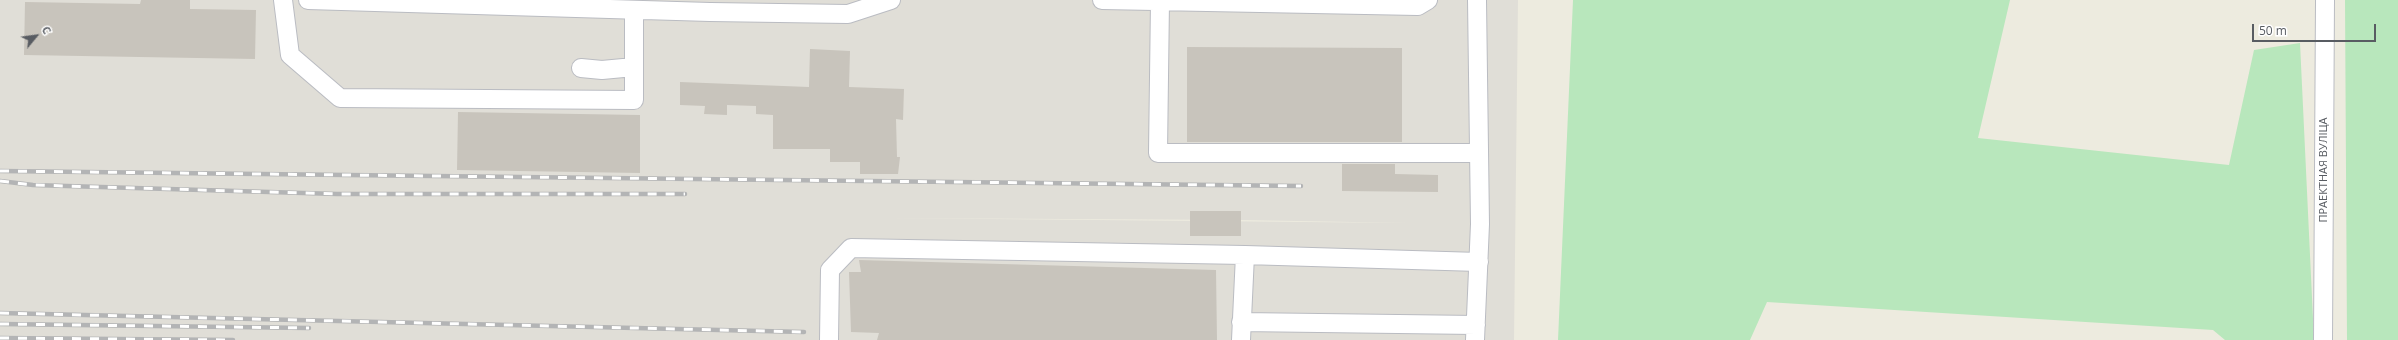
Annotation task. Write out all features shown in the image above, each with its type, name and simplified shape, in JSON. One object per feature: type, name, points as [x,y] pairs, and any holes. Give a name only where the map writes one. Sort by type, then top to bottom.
[{"type":"street","points":[[283,0],[290,55],[340,98],[634,100],[634,10]]},
{"type":"street","points":[[308,0],[634,10],[848,14],[882,1]]},
{"type":"street","points":[[1102,0],[1418,6],[1428,0]]},
{"type":"street","points":[[1241,322],[1475,332],[1479,262],[1477,0]]},
{"type":"street","name":"ПРАЕКТНАЯ ВУЛІЦА","points":[[2323,340],[2325,0]]},
{"type":"street","points":[[1160,1],[1158,153],[1479,153]]},
{"type":"street","points":[[581,68],[602,70],[634,67]]},
{"type":"street","points":[[829,340],[830,270],[851,248],[1245,255],[1479,262]]},
{"type":"street","points":[[1241,340],[1245,255]]},
{"type":"shaded area","points":[[0,0],[1518,0],[1514,340],[0,340]],"holes":[[[889,218],[1241,220],[1409,223]]]},
{"type":"green space","points":[[1573,0],[2010,0],[1978,138],[2229,165],[2254,50],[2300,43],[2314,340],[2225,340],[2213,330],[1767,302],[1750,340],[1558,340]]},
{"type":"green space","points":[[2345,0],[2398,0],[2398,340],[2347,340]]},
{"type":"building","points":[[141,0],[190,0],[190,9],[256,10],[255,59],[24,55],[25,2],[140,4]]},
{"type":"building","points":[[1187,47],[1402,48],[1402,142],[1187,142]]},
{"type":"building","points":[[810,49],[850,51],[849,87],[904,89],[903,120],[896,119],[897,157],[900,157],[898,174],[860,174],[860,162],[830,162],[830,149],[773,149],[773,115],[756,114],[756,106],[727,105],[727,115],[704,114],[705,106],[680,105],[680,82],[809,87]]},
{"type":"building","points":[[458,112],[640,115],[640,173],[457,170]]},
{"type":"building","points":[[1342,164],[1395,164],[1395,174],[1438,175],[1438,192],[1342,191]]},
{"type":"building","points":[[1190,211],[1241,211],[1241,236],[1190,236]]},
{"type":"building","points":[[859,260],[1216,270],[1217,340],[877,340],[879,333],[851,332],[849,272],[861,272]]},
{"type":"railway","points":[[0,171],[1301,186]]},
{"type":"railway","points":[[0,181],[33,185],[337,194],[685,194]]},
{"type":"railway","points":[[0,313],[804,332]]},
{"type":"railway","points":[[0,324],[309,328]]},
{"type":"railway","points":[[0,338],[233,340]]}]
